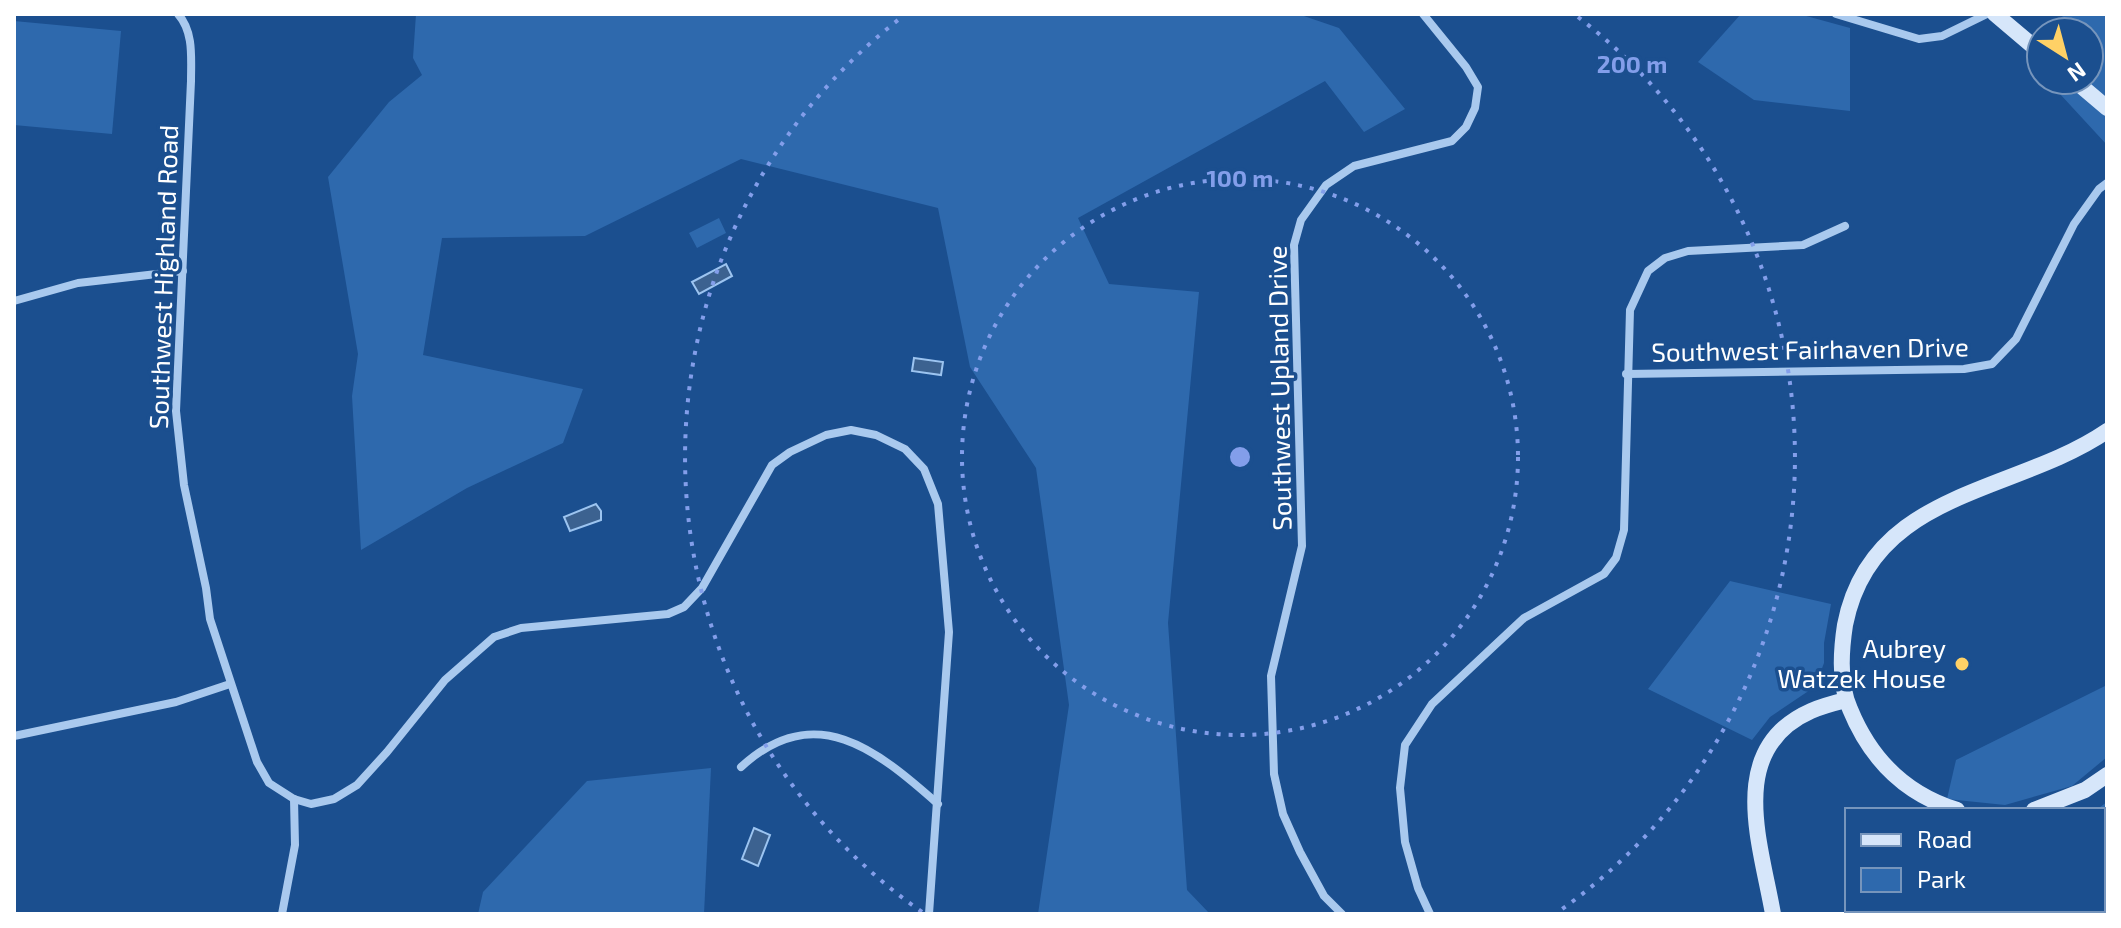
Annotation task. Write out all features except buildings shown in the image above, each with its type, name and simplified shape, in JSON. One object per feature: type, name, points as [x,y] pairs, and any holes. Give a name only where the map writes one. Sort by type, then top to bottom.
[{"type":"main road","points":[[1995,14],[2025,39]]},
{"type":"main road","points":[[1952,808],[1917,793],[1886,768],[1862,735],[1846,700],[1843,641],[1851,601],[1863,573],[1894,538],[1920,517],[1945,502],[2065,456],[2107,431]]},
{"type":"main road","points":[[1773,914],[1754,804],[1761,758],[1775,738],[1802,715],[1846,700]]},
{"type":"main road","points":[[2039,808],[2076,794],[2107,775]]},
{"type":"street","name":"Southwest Highland Road","points":[[178,14],[183,19],[191,54],[176,411],[184,485],[210,619],[257,762],[269,783],[294,799]]},
{"type":"street","name":"Southwest Upland Drive","points":[[1342,914],[1324,896],[1300,852],[1283,814],[1274,774],[1271,676],[1302,546],[1294,245],[1301,220],[1326,185],[1354,166],[1452,141],[1466,127],[1475,108],[1478,87],[1466,67],[1423,14]]},
{"type":"street","points":[[1836,14],[1919,39],[1942,36],[1987,14]]},
{"type":"street","name":"Southwest Fairhaven Drive","points":[[1430,914],[1418,888],[1405,842],[1400,788],[1405,745],[1432,704],[1524,618],[1604,574],[1616,558],[1624,530],[1626,374],[1964,369],[1992,364],[2016,339],[2074,224],[2099,189],[2107,183]]},
{"type":"street","points":[[1626,374],[1630,310],[1648,271],[1665,258],[1688,251],[1803,245],[1845,226]]},
{"type":"street","points":[[14,301],[78,283],[183,271]]},
{"type":"street","points":[[282,914],[295,845],[294,799],[311,804],[334,799],[357,785],[445,680],[494,637],[521,628],[668,614],[684,607],[702,588],[772,465],[790,452],[826,435],[851,430],[876,435],[905,449],[924,469],[938,504],[949,632],[929,914]]},
{"type":"street","points":[[14,736],[176,702],[230,684]]},
{"type":"street","points":[[741,767],[755,754],[784,739],[822,733],[851,743],[896,767],[938,804]]},
{"type":"green space","points":[[416,14],[1298,14],[1339,28],[1405,109],[1364,132],[1325,81],[1078,218],[1109,284],[1199,292],[1168,623],[1187,890],[1210,914],[1038,914],[1069,705],[1036,468],[970,367],[938,208],[741,159],[585,236],[442,238],[423,355],[583,389],[563,443],[467,488],[361,550],[352,396],[358,354],[328,177],[389,102],[422,75],[413,58]]},
{"type":"green space","points":[[1741,14],[1799,14],[1850,28],[1850,111],[1754,100],[1698,62]]},
{"type":"green space","points":[[2107,14],[2107,145],[2062,96],[2105,96],[2105,16],[2063,16]]},
{"type":"green space","points":[[14,21],[121,31],[112,134],[14,125]]},
{"type":"green space","points":[[719,218],[726,233],[697,248],[689,233]]},
{"type":"green space","points":[[1730,581],[1831,604],[1824,663],[1818,679],[1807,692],[1770,717],[1752,740],[1648,689]]},
{"type":"green space","points":[[2107,685],[2107,757],[2072,786],[2005,805],[1947,799],[1956,760]]},
{"type":"green space","points":[[711,768],[704,914],[478,914],[483,892],[587,781]]},
{"type":"green space","points":[[2107,802],[2107,914],[1921,914],[2105,912],[2105,808],[2099,808]]},
{"type":"shaded area","points":[[726,264],[732,276],[699,294],[692,282]]},
{"type":"shaded area","points":[[914,358],[943,362],[941,375],[912,371]]},
{"type":"shaded area","points":[[596,504],[601,511],[601,520],[570,531],[564,517]]},
{"type":"shaded area","points":[[754,828],[770,835],[758,866],[742,859]]},
{"type":"place","name":"Aubrey Watzek House","points":[[1962,664]]}]
